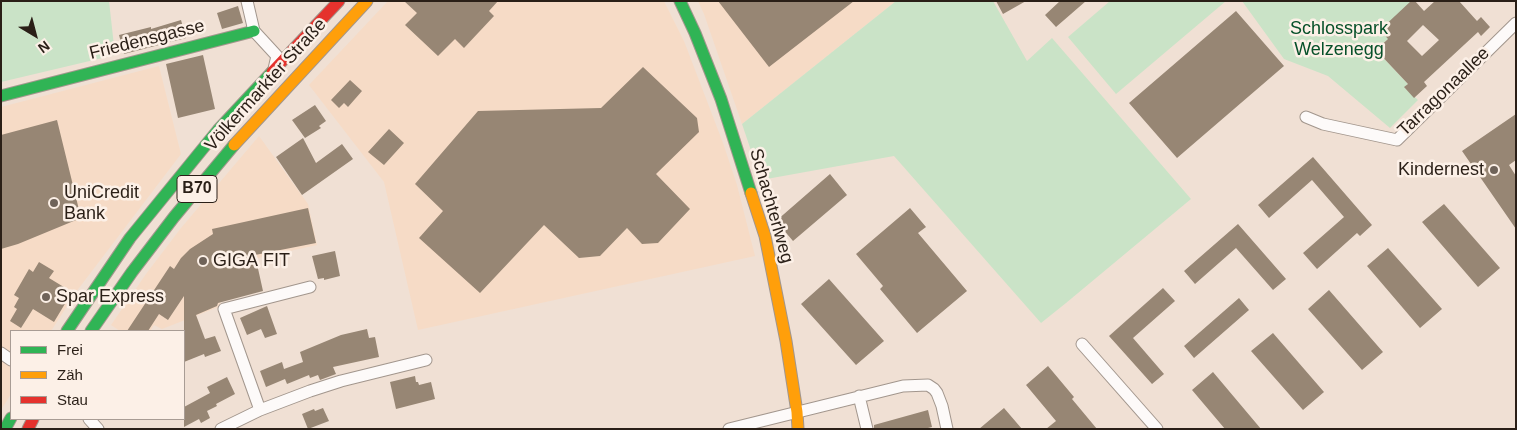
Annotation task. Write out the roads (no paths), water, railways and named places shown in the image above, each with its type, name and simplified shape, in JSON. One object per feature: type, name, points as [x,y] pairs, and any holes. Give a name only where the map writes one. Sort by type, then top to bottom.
[{"type":"main road","name":"Völkermarkter Straße","points":[[68,330],[130,238],[218,130],[339,1]]},
{"type":"main road","name":"Völkermarkter Straße","points":[[92,330],[174,216],[232,147],[367,1]]},
{"type":"main road","name":"Schachterlweg","points":[[680,1],[695,33],[720,99],[765,236],[786,341],[798,429]]},
{"type":"main road","name":"Friedensgasse","points":[[1,96],[254,31]]},
{"type":"main road","points":[[158,203],[174,216]]},
{"type":"street","points":[[247,1],[254,31],[277,56],[273,71]]},
{"type":"street","name":"Tarragonaallee","points":[[1306,117],[1323,124],[1397,140],[1516,23]]},
{"type":"street","points":[[260,410],[224,309],[310,287]]},
{"type":"street","points":[[1082,344],[1156,429]]},
{"type":"street","points":[[221,429],[260,410],[310,391],[341,381],[426,360]]},
{"type":"street","points":[[729,429],[903,386],[928,385],[937,393],[946,425]]},
{"type":"street","points":[[858,396],[867,429]]},
{"type":"place","name":"Kindernest","points":[[1494,170]]},
{"type":"place","name":"UniCredit Bank","points":[[54,203]]},
{"type":"place","name":"GIGA FIT","points":[[203,261]]},
{"type":"place","name":"Spar Express","points":[[46,297]]},
{"type":"park label","name":"Schlosspark Welzenegg","points":[[1339,39]]}]
